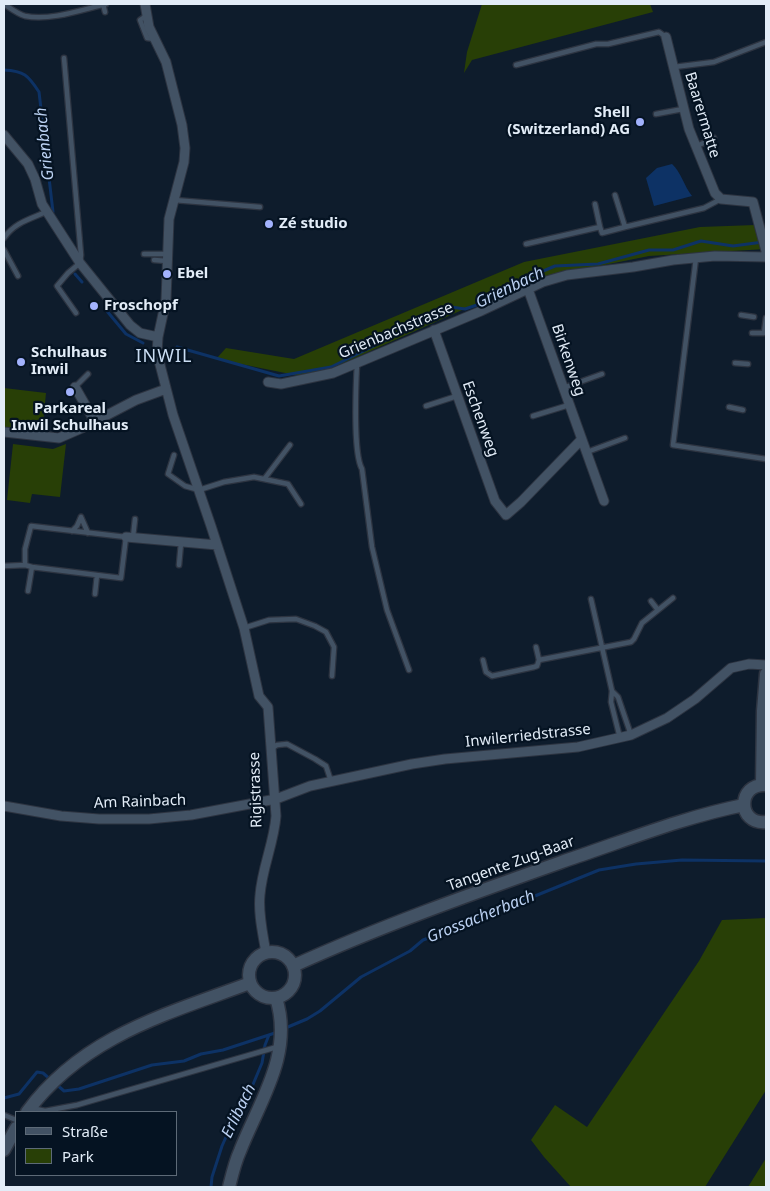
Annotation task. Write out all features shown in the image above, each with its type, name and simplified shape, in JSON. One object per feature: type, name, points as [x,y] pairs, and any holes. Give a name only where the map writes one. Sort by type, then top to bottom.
[{"type":"main road","points":[[766,674],[763,711],[764,785],[753,787],[744,800],[745,810],[751,819],[756,822],[766,822]]},
{"type":"main road","name":"Tangente Zug-Baar","points":[[293,966],[395,923],[538,870],[698,815],[744,805]]},
{"type":"main road","points":[[266,953],[282,954],[291,961],[293,966],[296,976],[293,986],[286,994],[270,999],[258,994],[250,984],[249,971],[251,965],[266,953]]},
{"type":"main road","points":[[29,1110],[57,1079],[111,1038],[141,1024],[250,984]]},
{"type":"main road","points":[[229,1187],[240,1152],[276,1070],[276,1045],[280,1020],[276,998]]},
{"type":"main road","points":[[4,1150],[15,1130]]},
{"type":"street","name":"Rigistrasse","points":[[145,4],[146,16],[170,76],[182,125],[185,148],[184,162],[169,219],[166,300],[158,337],[158,358],[173,415],[244,628],[259,696],[268,707],[276,799],[275,829],[260,894],[260,914],[266,953]]},
{"type":"street","name":"Baarermatte","points":[[666,36],[683,109],[695,147],[715,193],[721,199]]},
{"type":"street","points":[[4,135],[28,164],[35,179],[42,204],[77,265],[130,325],[140,333],[158,337]]},
{"type":"street","points":[[721,199],[753,202],[766,256]]},
{"type":"street","name":"Grienbachstrasse","points":[[268,382],[281,384],[333,373],[543,282],[567,275],[632,268],[674,260],[766,256]]},
{"type":"street","name":"Birkenweg","points":[[528,289],[604,501]]},
{"type":"street","name":"Eschenweg","points":[[434,330],[495,501],[506,515],[581,440]]},
{"type":"street","points":[[76,387],[95,422]]},
{"type":"street","points":[[4,432],[59,438],[95,422],[136,400],[166,390]]},
{"type":"street","points":[[130,538],[217,545]]},
{"type":"street","name":"Inwilerriedstrasse","points":[[276,799],[295,791],[331,781],[386,769],[437,760],[578,747],[631,735],[652,726],[681,709],[731,668],[749,664],[766,665]]},
{"type":"street","name":"Am Rainbach","points":[[4,806],[61,816],[98,819],[149,819],[197,814],[276,799]]},
{"type":"lane","points":[[4,4],[22,16],[55,16],[104,4],[105,12]]},
{"type":"lane","points":[[516,65],[596,44],[608,44],[659,32],[666,36]]},
{"type":"lane","points":[[674,67],[714,62],[766,42]]},
{"type":"lane","points":[[64,58],[80,245],[77,265],[57,286],[76,313]]},
{"type":"lane","points":[[656,114],[683,109]]},
{"type":"lane","points":[[695,147],[714,138]]},
{"type":"lane","points":[[615,195],[625,227]]},
{"type":"lane","points":[[595,204],[602,232],[704,208],[721,199]]},
{"type":"lane","points":[[174,200],[260,207]]},
{"type":"lane","points":[[4,238],[10,229],[18,224],[46,212]]},
{"type":"lane","points":[[526,244],[600,227]]},
{"type":"lane","points":[[4,250],[18,276]]},
{"type":"lane","points":[[144,254],[167,257]]},
{"type":"lane","points":[[154,260],[167,257]]},
{"type":"lane","points":[[696,258],[673,445],[766,458]]},
{"type":"lane","points":[[741,315],[754,317]]},
{"type":"lane","points":[[752,333],[764,333],[766,318]]},
{"type":"lane","points":[[357,363],[357,450],[359,464],[362,468],[372,547],[387,610],[409,670]]},
{"type":"lane","points":[[735,363],[748,364]]},
{"type":"lane","points":[[76,387],[88,374]]},
{"type":"lane","points":[[563,388],[602,374]]},
{"type":"lane","points":[[426,406],[457,396]]},
{"type":"lane","points":[[533,416],[569,405]]},
{"type":"lane","points":[[729,407],[743,410]]},
{"type":"lane","points":[[586,453],[625,438]]},
{"type":"lane","points":[[264,478],[290,445]]},
{"type":"lane","points":[[174,455],[168,474],[185,486],[199,490],[224,482],[254,477],[264,478],[288,484],[301,504]]},
{"type":"lane","points":[[72,531],[77,526],[81,517],[88,533]]},
{"type":"lane","points":[[4,566],[25,565],[32,568],[120,578],[135,519]]},
{"type":"lane","points":[[25,565],[25,549],[31,526],[130,538]]},
{"type":"lane","points":[[179,565],[181,542]]},
{"type":"lane","points":[[28,591],[32,568]]},
{"type":"lane","points":[[95,594],[97,575]]},
{"type":"lane","points":[[483,660],[486,672],[492,676],[534,667],[539,660],[631,642],[642,623],[674,598]]},
{"type":"lane","points":[[590,599],[612,691],[611,702],[620,738]]},
{"type":"lane","points":[[651,601],[658,610]]},
{"type":"lane","points":[[244,628],[269,620],[296,619],[320,628],[326,632],[334,647],[332,676]]},
{"type":"lane","points":[[536,647],[539,660]]},
{"type":"lane","points":[[612,691],[618,697],[631,735]]},
{"type":"lane","points":[[272,748],[277,745],[287,744],[316,759],[326,766],[331,781]]},
{"type":"lane","points":[[29,1110],[45,1111],[77,1105],[255,1054],[276,1045]]},
{"type":"green space","points":[[482,4],[650,4],[653,12],[472,60],[464,73],[467,52]]},
{"type":"green space","points":[[755,225],[766,228],[766,249],[649,256],[529,280],[337,366],[300,376],[216,359],[226,348],[294,359],[524,262],[700,227]]},
{"type":"green space","points":[[4,388],[46,393],[42,434],[4,430]]},
{"type":"green space","points":[[13,444],[53,449],[66,444],[60,497],[32,494],[30,503],[7,500]]},
{"type":"green space","points":[[766,918],[766,1090],[705,1187],[571,1187],[531,1140],[555,1105],[587,1127],[699,961],[722,920]]},
{"type":"green space","points":[[766,1158],[766,1187],[748,1187]]},
{"type":"water","points":[[672,164],[692,196],[654,206],[646,178],[657,168]]},
{"type":"waterway","name":"Grienbach","points":[[4,70],[16,71],[25,75],[39,92],[53,212]]},
{"type":"waterway","name":"Grienbach","points":[[177,347],[279,376],[331,367],[394,336],[410,325],[451,307],[465,309],[483,303],[496,291],[555,266],[598,264],[649,250],[673,250],[701,241],[733,246],[763,242]]},
{"type":"waterway","name":"Grienbach","points":[[75,274],[82,282]]},
{"type":"waterway","name":"Grienbach","points":[[106,310],[126,334],[143,343]]},
{"type":"waterway","name":"Grossacherbach","points":[[283,1029],[307,1019],[320,1011],[361,977],[410,951],[423,940],[453,929],[491,911],[525,900],[599,870],[636,864],[682,860],[766,861]]},
{"type":"waterway","name":"Grossacherbach","points":[[56,1084],[64,1091],[79,1089],[152,1065],[184,1061],[201,1054],[223,1050],[278,1032]]},
{"type":"waterway","name":"Erlibach","points":[[211,1187],[212,1177],[222,1146],[230,1128],[238,1120],[262,1063],[269,1035]]},
{"type":"waterway","name":"Grossacherbach","points":[[4,1098],[19,1094],[37,1072],[43,1073],[51,1080]]},
{"type":"place","name":"Shell (Switzerland) AG","points":[[640,122]]},
{"type":"place","name":"Zé studio","points":[[269,224]]},
{"type":"place","name":"Ebel","points":[[167,274]]},
{"type":"place","name":"Froschopf","points":[[94,306]]},
{"type":"place","name":"Schulhaus Inwil","points":[[21,362]]},
{"type":"place","name":"Parkareal Inwil Schulhaus","points":[[70,392]]},
{"type":"district","name":"INWIL","points":[[164,357]]}]
